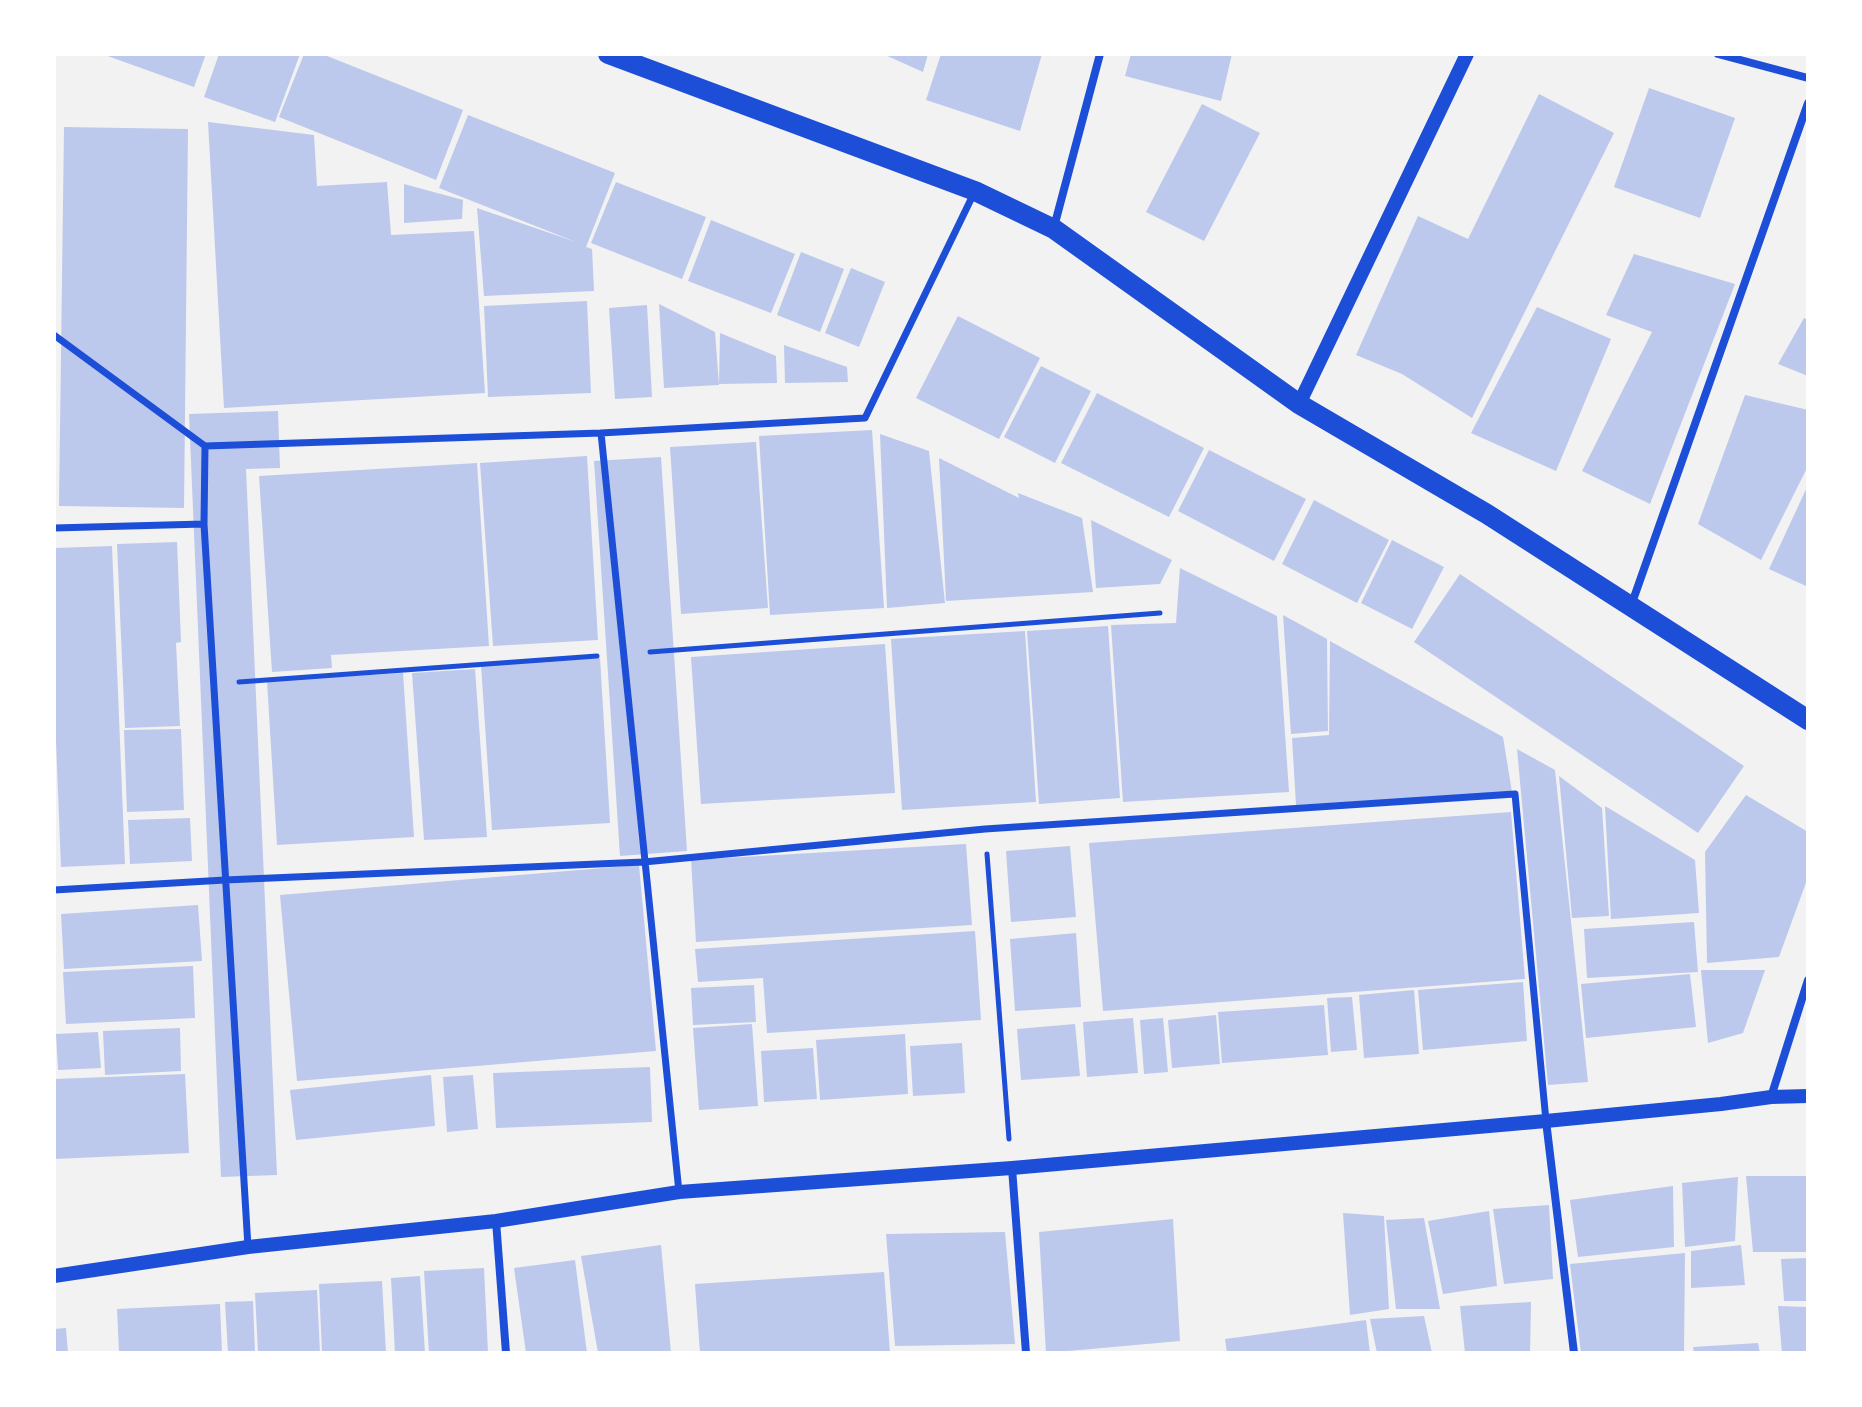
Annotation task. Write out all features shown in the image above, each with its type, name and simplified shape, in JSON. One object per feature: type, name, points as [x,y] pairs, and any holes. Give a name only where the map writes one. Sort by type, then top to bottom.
[{"type":"main road","points":[[608,54],[975,191],[1054,229],[1299,404],[1487,514],[1808,720]]},
{"type":"street","points":[[1054,229],[1100,54]]},
{"type":"street","points":[[1299,404],[1467,54]]},
{"type":"street","points":[[1718,54],[1808,78]]},
{"type":"street","points":[[1631,604],[1808,103]]},
{"type":"street","points":[[54,335],[205,446],[601,433],[865,418],[975,191]]},
{"type":"street","points":[[601,433],[679,1192]]},
{"type":"street","points":[[205,446],[204,524],[248,1247]]},
{"type":"street","points":[[54,528],[204,524]]},
{"type":"street","points":[[54,890],[644,862],[985,829],[1515,794],[1546,1121],[1574,1353]]},
{"type":"street","points":[[1771,1097],[1808,980]]},
{"type":"street","points":[[54,1276],[248,1247],[496,1221],[679,1192],[1012,1168],[1808,1096]]},
{"type":"street","points":[[1012,1168],[1026,1353]]},
{"type":"street","points":[[496,1221],[506,1353]]},
{"type":"path","points":[[216,684],[1160,613]]},
{"type":"path","points":[[985,829],[1012,1168]]},
{"type":"building","points":[[102,54],[206,54],[194,87]]},
{"type":"building","points":[[219,54],[300,54],[275,122],[204,97]]},
{"type":"building","points":[[304,54],[322,54],[463,110],[436,180],[279,117]]},
{"type":"building","points":[[883,54],[928,54],[923,72]]},
{"type":"building","points":[[941,54],[1042,54],[1020,131],[926,100]]},
{"type":"building","points":[[1131,54],[1232,54],[1221,101],[1125,76]]},
{"type":"building","points":[[1649,88],[1735,118],[1700,218],[1614,187]]},
{"type":"building","points":[[1539,94],[1614,133],[1472,418],[1402,374],[1356,355],[1418,216],[1468,239]]},
{"type":"building","points":[[1202,104],[1260,133],[1204,241],[1146,212]]},
{"type":"building","points":[[468,115],[615,173],[586,247],[592,249],[594,291],[484,296],[477,208],[576,242],[439,188]]},
{"type":"building","points":[[208,122],[314,135],[317,186],[387,182],[391,235],[474,231],[485,393],[224,408]]},
{"type":"building","points":[[64,127],[188,129],[184,508],[59,506]]},
{"type":"building","points":[[616,182],[706,217],[682,279],[591,243]]},
{"type":"building","points":[[404,184],[463,200],[462,219],[404,223]]},
{"type":"building","points":[[711,220],[795,254],[771,313],[688,281]]},
{"type":"building","points":[[801,252],[844,269],[820,332],[777,315]]},
{"type":"building","points":[[1634,254],[1735,284],[1650,504],[1582,471],[1652,332],[1606,315]]},
{"type":"building","points":[[851,268],[885,282],[859,347],[825,333]]},
{"type":"building","points":[[587,301],[591,393],[488,397],[484,306]]},
{"type":"building","points":[[659,304],[715,332],[719,385],[664,388]]},
{"type":"building","points":[[647,305],[652,397],[615,399],[609,308]]},
{"type":"building","points":[[1537,307],[1611,339],[1556,471],[1471,433]]},
{"type":"building","points":[[958,316],[1040,358],[999,439],[916,398]]},
{"type":"building","points":[[1804,318],[1808,320],[1808,376],[1778,364]]},
{"type":"building","points":[[720,333],[776,356],[777,383],[719,384]]},
{"type":"building","points":[[784,345],[847,367],[848,382],[785,383]]},
{"type":"building","points":[[1041,366],[1091,391],[1055,463],[1004,437]]},
{"type":"building","points":[[1097,393],[1204,448],[1169,517],[1061,463]]},
{"type":"building","points":[[1745,395],[1808,410],[1808,466],[1761,560],[1698,524]]},
{"type":"building","points":[[278,411],[280,468],[246,469],[277,1175],[221,1177],[189,414]]},
{"type":"building","points":[[872,430],[884,608],[770,615],[759,436]]},
{"type":"building","points":[[880,434],[929,451],[945,603],[887,608]]},
{"type":"building","points":[[756,442],[768,608],[681,614],[670,447]]},
{"type":"building","points":[[1209,450],[1306,499],[1274,561],[1178,511]]},
{"type":"building","points":[[587,456],[598,640],[493,646],[480,463]]},
{"type":"building","points":[[661,457],[687,851],[620,856],[594,461]]},
{"type":"building","points":[[939,458],[1019,498],[1018,493],[1082,518],[1093,592],[946,601]]},
{"type":"building","points":[[477,463],[489,646],[331,655],[332,668],[272,672],[259,476]]},
{"type":"building","points":[[1808,485],[1808,587],[1769,569]]},
{"type":"building","points":[[1314,500],[1389,540],[1357,603],[1282,564]]},
{"type":"building","points":[[1091,520],[1172,560],[1160,584],[1096,588]]},
{"type":"building","points":[[1392,540],[1444,567],[1412,629],[1361,603]]},
{"type":"building","points":[[177,542],[181,642],[176,643],[180,726],[125,728],[117,544]]},
{"type":"building","points":[[112,546],[125,864],[61,867],[54,692],[54,548]]},
{"type":"building","points":[[1180,568],[1277,616],[1289,792],[1123,802],[1111,625],[1176,623]]},
{"type":"building","points":[[1460,574],[1744,766],[1698,833],[1414,642]]},
{"type":"building","points":[[1283,615],[1327,639],[1328,731],[1291,734]]},
{"type":"building","points":[[1108,626],[1120,798],[1039,804],[1027,631]]},
{"type":"building","points":[[1025,631],[1036,802],[902,810],[891,639]]},
{"type":"building","points":[[1330,641],[1503,737],[1512,792],[1296,805],[1292,738],[1329,735]]},
{"type":"building","points":[[885,644],[895,793],[701,804],[691,657]]},
{"type":"building","points":[[600,658],[610,823],[492,830],[481,665]]},
{"type":"building","points":[[475,669],[487,837],[424,840],[412,673]]},
{"type":"building","points":[[403,673],[414,837],[277,845],[267,681]]},
{"type":"building","points":[[181,729],[184,810],[127,812],[124,730]]},
{"type":"building","points":[[1517,749],[1555,770],[1588,1082],[1548,1085]]},
{"type":"building","points":[[1559,776],[1602,808],[1609,916],[1572,918]]},
{"type":"building","points":[[1746,795],[1808,832],[1808,877],[1779,957],[1707,963],[1705,852]]},
{"type":"building","points":[[1605,806],[1695,860],[1699,913],[1611,919]]},
{"type":"building","points":[[1511,812],[1525,979],[1103,1011],[1089,843]]},
{"type":"building","points":[[190,818],[192,861],[130,864],[128,820]]},
{"type":"building","points":[[966,844],[972,925],[696,942],[691,860]]},
{"type":"building","points":[[1070,846],[1076,917],[1011,922],[1006,851]]},
{"type":"building","points":[[639,865],[656,1051],[297,1081],[280,895]]},
{"type":"building","points":[[198,905],[202,961],[64,969],[61,914]]},
{"type":"building","points":[[1694,922],[1698,972],[1587,978],[1584,929]]},
{"type":"building","points":[[975,931],[981,1020],[767,1033],[763,978],[698,982],[695,949]]},
{"type":"building","points":[[1076,933],[1081,1007],[1015,1011],[1010,939]]},
{"type":"building","points":[[193,966],[195,1018],[66,1024],[63,972]]},
{"type":"building","points":[[1701,970],[1765,970],[1743,1033],[1708,1043]]},
{"type":"building","points":[[1690,974],[1696,1027],[1586,1038],[1581,984]]},
{"type":"building","points":[[1523,982],[1527,1041],[1423,1050],[1418,990]]},
{"type":"building","points":[[754,985],[756,1022],[693,1025],[691,988]]},
{"type":"building","points":[[1414,990],[1419,1054],[1364,1058],[1359,995]]},
{"type":"building","points":[[1352,997],[1357,1050],[1331,1052],[1327,998]]},
{"type":"building","points":[[1324,1005],[1328,1055],[1222,1063],[1218,1012]]},
{"type":"building","points":[[1216,1015],[1220,1064],[1172,1068],[1168,1020]]},
{"type":"building","points":[[1133,1018],[1138,1073],[1087,1077],[1083,1022]]},
{"type":"building","points":[[1163,1018],[1168,1072],[1144,1074],[1140,1020]]},
{"type":"building","points":[[752,1024],[758,1106],[699,1110],[693,1028]]},
{"type":"building","points":[[1075,1024],[1080,1076],[1021,1080],[1017,1029]]},
{"type":"building","points":[[180,1028],[181,1071],[105,1075],[103,1031]]},
{"type":"building","points":[[98,1032],[101,1068],[58,1070],[56,1034]]},
{"type":"building","points":[[905,1034],[908,1094],[820,1100],[816,1040]]},
{"type":"building","points":[[962,1043],[965,1093],[913,1096],[910,1046]]},
{"type":"building","points":[[813,1048],[817,1099],[764,1102],[761,1051]]},
{"type":"building","points":[[650,1067],[652,1122],[496,1128],[493,1073]]},
{"type":"building","points":[[185,1074],[189,1153],[54,1159],[54,1079]]},
{"type":"building","points":[[431,1075],[435,1126],[296,1140],[290,1090]]},
{"type":"building","points":[[473,1075],[478,1129],[447,1132],[443,1077]]},
{"type":"building","points":[[1746,1176],[1808,1176],[1808,1252],[1753,1252]]},
{"type":"building","points":[[1738,1177],[1735,1241],[1685,1247],[1682,1183]]},
{"type":"building","points":[[1673,1186],[1674,1247],[1578,1257],[1570,1200]]},
{"type":"building","points":[[1549,1205],[1553,1279],[1504,1284],[1493,1209]]},
{"type":"building","points":[[1489,1211],[1497,1286],[1443,1294],[1428,1221]]},
{"type":"building","points":[[1343,1213],[1384,1216],[1389,1309],[1350,1315]]},
{"type":"building","points":[[1424,1218],[1440,1309],[1396,1309],[1386,1220]]},
{"type":"building","points":[[1173,1219],[1180,1341],[1046,1353],[1039,1232]]},
{"type":"building","points":[[1005,1232],[1015,1344],[895,1346],[886,1234]]},
{"type":"building","points":[[661,1245],[671,1353],[598,1353],[581,1256]]},
{"type":"building","points":[[1741,1245],[1745,1285],[1691,1288],[1691,1251]]},
{"type":"building","points":[[1685,1253],[1684,1353],[1581,1353],[1570,1264]]},
{"type":"building","points":[[1808,1258],[1808,1301],[1784,1301],[1781,1259]]},
{"type":"building","points":[[575,1260],[587,1353],[526,1353],[514,1268]]},
{"type":"building","points":[[484,1268],[488,1353],[429,1353],[424,1271]]},
{"type":"building","points":[[884,1272],[890,1353],[700,1353],[695,1284]]},
{"type":"building","points":[[420,1276],[425,1353],[395,1353],[391,1278]]},
{"type":"building","points":[[382,1281],[386,1353],[322,1353],[319,1284]]},
{"type":"building","points":[[317,1290],[320,1353],[258,1353],[255,1293]]},
{"type":"building","points":[[253,1301],[255,1353],[228,1353],[225,1302]]},
{"type":"building","points":[[1531,1302],[1530,1353],[1465,1353],[1460,1306]]},
{"type":"building","points":[[220,1304],[222,1353],[119,1353],[117,1309]]},
{"type":"building","points":[[1778,1306],[1808,1307],[1808,1353],[1782,1353]]},
{"type":"building","points":[[1424,1316],[1432,1353],[1377,1353],[1370,1319]]},
{"type":"building","points":[[1366,1320],[1370,1353],[1227,1353],[1225,1339]]},
{"type":"building","points":[[66,1328],[68,1353],[54,1353],[54,1329]]},
{"type":"building","points":[[1758,1343],[1760,1353],[1694,1353],[1693,1347]]}]
